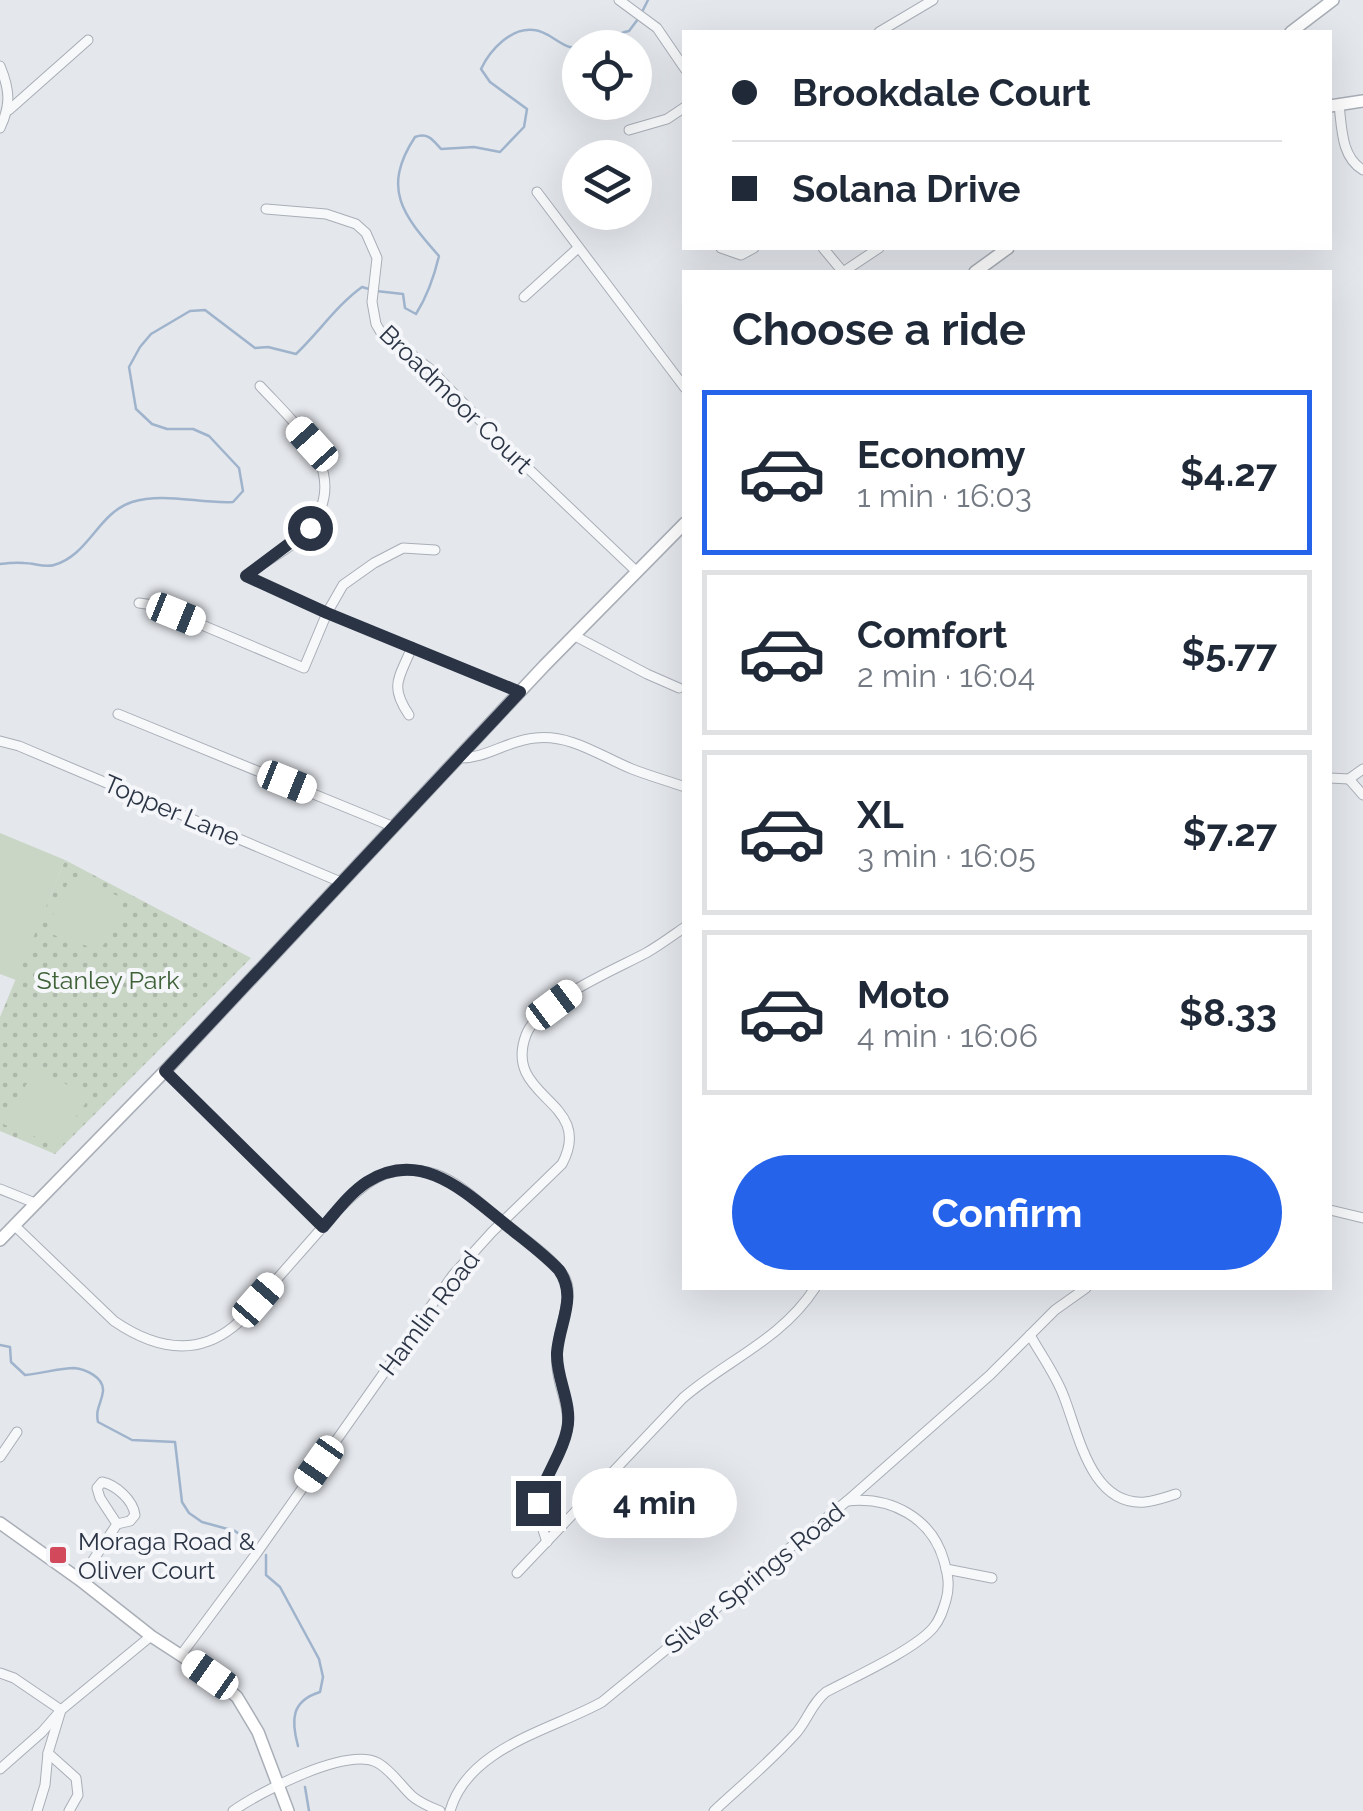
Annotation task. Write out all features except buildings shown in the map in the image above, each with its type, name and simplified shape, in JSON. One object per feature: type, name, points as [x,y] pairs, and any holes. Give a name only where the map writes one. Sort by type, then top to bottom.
[{"type":"street","points":[[619,0],[657,28],[682,66]]},
{"type":"street","points":[[882,30],[933,0]]},
{"type":"street","points":[[1294,30],[1333,0]]},
{"type":"street","points":[[0,128],[9,110],[88,40]]},
{"type":"street","points":[[0,66],[6,79],[9,110]]},
{"type":"street","points":[[1363,101],[1335,105],[1347,154],[1363,170]]},
{"type":"street","points":[[628,130],[668,118],[682,109]]},
{"type":"street","points":[[537,192],[682,384]]},
{"type":"street","name":"Broadmoor Court","points":[[266,209],[326,214],[356,224],[366,233],[376,258],[372,302],[383,336],[429,368],[636,571]]},
{"type":"street","points":[[524,297],[578,248]]},
{"type":"street","points":[[727,250],[741,255],[750,250]]},
{"type":"street","points":[[825,250],[841,270]]},
{"type":"street","points":[[846,270],[876,250]]},
{"type":"street","points":[[978,270],[1005,250]]},
{"type":"street","points":[[260,386],[312,444],[320,459],[325,488],[310,528],[246,576],[520,692]]},
{"type":"street","points":[[0,1240],[682,526]]},
{"type":"street","points":[[139,603],[304,668],[343,585],[403,548],[435,550]]},
{"type":"street","points":[[574,636],[679,688]]},
{"type":"street","points":[[409,715],[397,698],[397,686],[412,648]]},
{"type":"street","points":[[118,714],[394,827]]},
{"type":"street","points":[[459,758],[472,759],[517,741],[555,738],[682,787]]},
{"type":"street","name":"Topper Lane","points":[[0,741],[343,883]]},
{"type":"street","points":[[1332,778],[1349,779],[1363,769]]},
{"type":"street","points":[[1349,779],[1363,794]]},
{"type":"street","name":"Hamlin Road","points":[[181,1654],[453,1275],[562,1164],[570,1132],[560,1110],[532,1085],[523,1056],[527,1033],[535,1020],[572,992],[650,951],[682,929]]},
{"type":"street","points":[[165,1071],[323,1227]]},
{"type":"street","points":[[14,1225],[114,1321],[148,1341],[171,1346],[192,1344],[213,1339],[237,1324],[366,1182],[406,1170],[445,1178],[559,1270],[566,1280],[568,1291],[557,1347],[557,1369],[568,1410],[567,1430],[538,1503],[547,1542]]},
{"type":"street","points":[[0,1188],[35,1203]]},
{"type":"street","points":[[1332,1210],[1363,1218]]},
{"type":"street","points":[[517,1573],[682,1398],[706,1378],[762,1344],[813,1290]]},
{"type":"street","name":"Silver Springs Road","points":[[450,1811],[459,1791],[476,1771],[510,1744],[602,1702],[848,1501],[991,1374],[1055,1310],[1083,1290]]},
{"type":"street","points":[[1030,1335],[1062,1391],[1092,1469],[1101,1482],[1111,1492],[1133,1501],[1146,1502],[1176,1494]]},
{"type":"street","points":[[0,1457],[17,1432]]},
{"type":"street","points":[[80,1580],[117,1524],[130,1521],[135,1515],[134,1506],[110,1484],[102,1482],[97,1488],[100,1498],[117,1524]]},
{"type":"street","points":[[714,1811],[776,1754],[826,1692],[922,1639],[937,1624],[949,1586],[941,1550],[932,1534],[900,1508],[865,1499],[848,1501]]},
{"type":"street","points":[[0,1523],[236,1697],[258,1732],[288,1811]]},
{"type":"street","points":[[946,1569],[992,1578]]},
{"type":"street","points":[[0,1769],[42,1732],[60,1710],[151,1636]]},
{"type":"street","points":[[0,1673],[14,1678],[60,1710]]},
{"type":"street","points":[[37,1811],[60,1710]]},
{"type":"street","points":[[48,1754],[76,1778],[78,1795],[69,1811]]},
{"type":"street","points":[[233,1811],[278,1784],[353,1759],[381,1764],[414,1799],[440,1811]]},
{"type":"green space","points":[[0,833],[65,860],[16,980],[0,974]]},
{"type":"green space","name":"Stanley Park","points":[[65,860],[251,958],[55,1154],[0,1131],[0,1017]]},
{"type":"green space","points":[[71,876],[125,899],[109,938],[99,950],[45,932]]},
{"type":"green space","points":[[36,1068],[90,1097],[56,1145],[3,1124]]},
{"type":"waterway","points":[[642,12],[648,0]]},
{"type":"waterway","points":[[376,291],[403,294],[405,308],[416,314],[437,264],[439,256],[407,214],[398,187],[399,172],[415,137],[427,136],[441,149],[474,147],[500,152],[524,127],[527,109],[490,82],[481,69],[490,54],[509,36],[525,30],[544,33],[570,47],[585,48],[629,31],[638,19]]},
{"type":"waterway","points":[[0,564],[51,566],[66,560],[110,515],[132,502],[157,498],[233,502],[243,491],[239,468],[209,436],[193,429],[167,429],[152,424],[136,409],[129,367],[151,334],[190,311],[205,310],[255,348],[296,354],[353,294],[362,287],[369,289]]},
{"type":"waterway","points":[[0,1345],[10,1347],[11,1362],[25,1375],[74,1368],[97,1378],[103,1391],[98,1422],[132,1440],[175,1442],[182,1502],[189,1513],[202,1522],[235,1531],[250,1542]]},
{"type":"waterway","points":[[266,1555],[266,1575],[280,1587],[319,1659],[323,1677],[320,1692],[298,1706],[294,1728],[298,1746]]},
{"type":"waterway","points":[[305,1787],[309,1811]]},
{"type":"place","name":"Moraga Road & Oliver Court","points":[[58,1555]]},
{"type":"route","points":[[310,528],[246,576],[520,692],[165,1071],[323,1227],[366,1182],[390,1172],[426,1172],[464,1190],[559,1270],[568,1291],[557,1347],[557,1369],[568,1420],[538,1503]]}]
